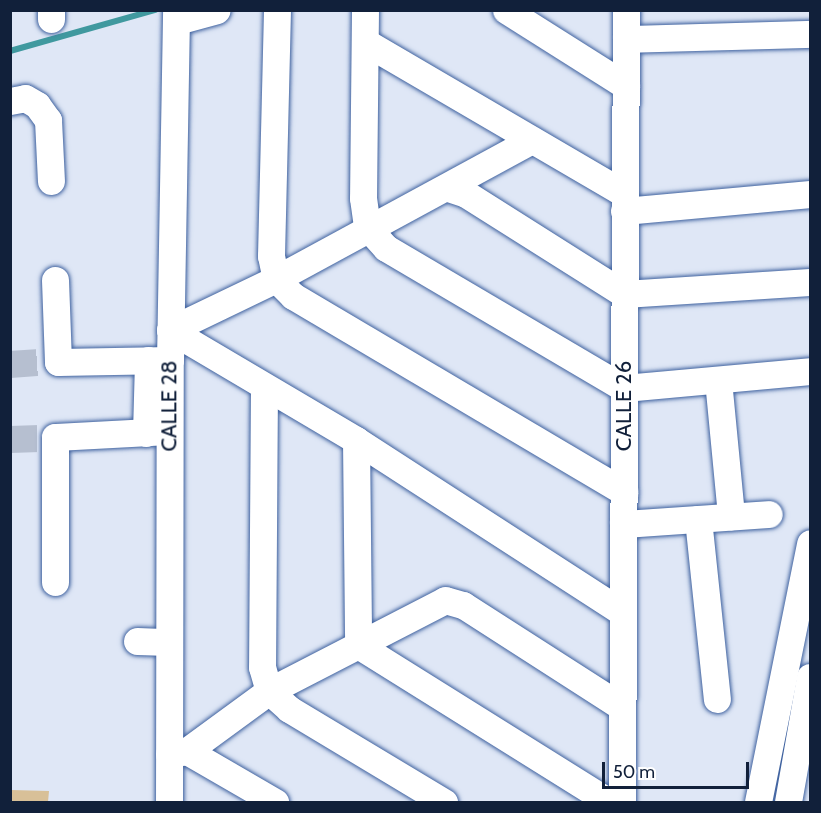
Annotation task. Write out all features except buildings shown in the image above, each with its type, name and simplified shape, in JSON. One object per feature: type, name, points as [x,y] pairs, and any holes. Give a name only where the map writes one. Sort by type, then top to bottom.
[{"type":"street","points":[[176,15],[217,10]]},
{"type":"street","points":[[277,10],[271,256],[276,279],[293,296],[624,492]]},
{"type":"street","points":[[365,10],[363,198],[367,227],[386,248],[624,388],[810,371]]},
{"type":"street","points":[[506,10],[626,87]]},
{"type":"street","name":"CALLE 26","points":[[622,802],[626,10]]},
{"type":"street","name":"CALLE 28","points":[[169,802],[178,753],[169,642],[158,432],[159,360],[170,330],[176,15]]},
{"type":"street","points":[[626,39],[810,34]]},
{"type":"street","points":[[365,42],[532,140],[625,203],[810,194]]},
{"type":"street","points":[[10,101],[26,98],[38,105],[48,120],[51,181]]},
{"type":"street","points":[[170,330],[276,279],[367,227],[448,188],[532,140]]},
{"type":"street","points":[[448,188],[466,194],[624,294],[810,282]]},
{"type":"street","points":[[55,280],[49,362],[159,360]]},
{"type":"street","points":[[170,330],[356,440],[623,613]]},
{"type":"street","points":[[718,380],[731,516]]},
{"type":"street","points":[[264,387],[262,667],[269,691],[288,709],[444,802]]},
{"type":"street","points":[[55,582],[47,437],[158,432]]},
{"type":"street","points":[[356,440],[358,645]]},
{"type":"street","points":[[623,524],[769,514]]},
{"type":"street","points":[[698,519],[717,699]]},
{"type":"street","points":[[758,802],[810,543]]},
{"type":"street","points":[[267,800],[178,753],[269,691],[445,600],[463,605],[622,707]]},
{"type":"street","points":[[137,641],[169,642]]},
{"type":"street","points":[[358,645],[609,802]]},
{"type":"street","points":[[788,802],[810,677]]},
{"type":"shaded area","points":[[11,790],[49,791],[48,802],[11,802]]},
{"type":"waterway","points":[[10,51],[155,10]]},
{"type":"tunnel","points":[[10,364],[40,362]]},
{"type":"tunnel","points":[[10,439],[40,438]]}]
